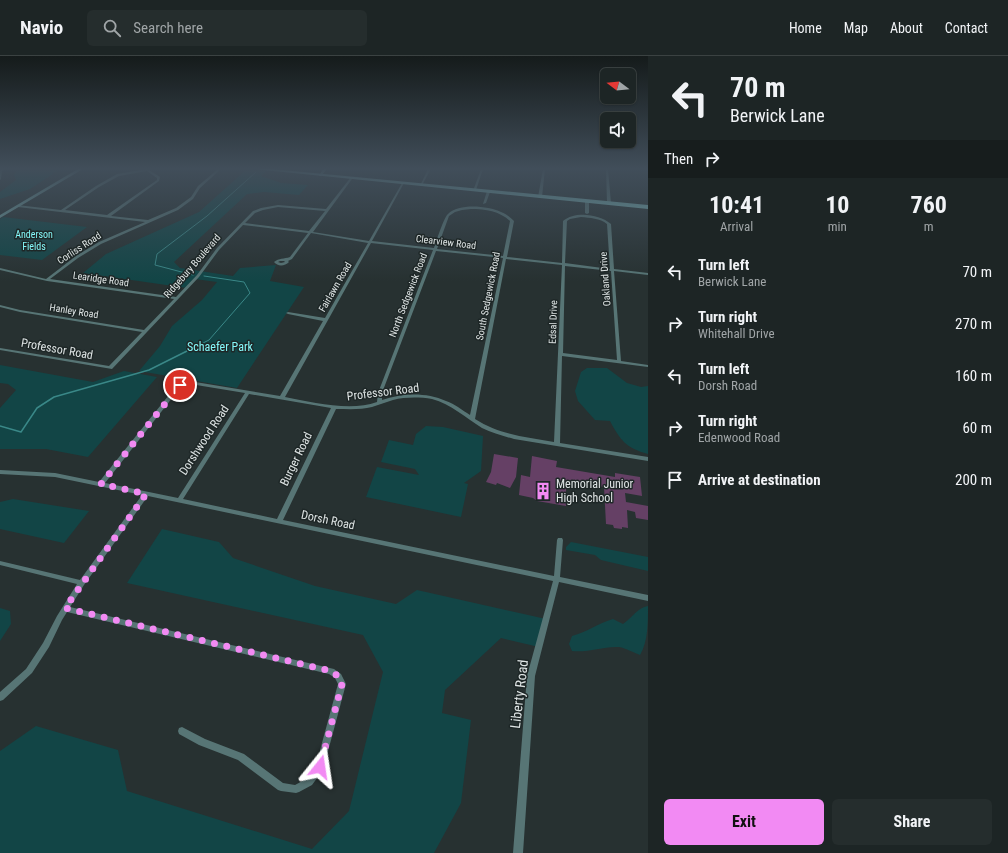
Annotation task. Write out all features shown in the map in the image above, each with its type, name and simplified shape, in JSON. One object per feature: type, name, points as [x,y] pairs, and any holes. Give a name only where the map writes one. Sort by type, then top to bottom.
[{"type":"main road","points":[[638,206],[648,207]]},
{"type":"street","points":[[0,217],[18,206]]},
{"type":"street","points":[[20,206],[148,222]]},
{"type":"street","points":[[62,211],[69,206]]},
{"type":"street","points":[[107,217],[122,206]]},
{"type":"street","name":"Corliss Road","points":[[47,280],[89,249],[181,206]]},
{"type":"street","name":"Ridgebury Boulevard","points":[[110,368],[205,268],[218,249],[254,212],[270,207],[281,206]]},
{"type":"street","name":"Ridgebury Boulevard","points":[[286,206],[327,210]]},
{"type":"street","points":[[286,260],[291,258],[330,206]]},
{"type":"street","name":"Fairlawn Road","points":[[282,398],[390,206]]},
{"type":"street","points":[[471,208],[477,206]]},
{"type":"street","points":[[485,206],[493,210]]},
{"type":"street","points":[[587,206],[587,213]]},
{"type":"street","name":"South Sedgewick Road","points":[[471,208],[493,210],[504,213],[512,221],[472,420]]},
{"type":"street","name":"North Sedgewick Road","points":[[379,403],[380,393],[448,215],[454,211],[471,208]]},
{"type":"street","points":[[580,216],[587,213]]},
{"type":"street","points":[[587,213],[594,218]]},
{"type":"street","name":"Oakland Drive","points":[[580,216],[606,221],[609,224],[619,362]]},
{"type":"street","name":"Edsal Drive","points":[[557,444],[565,221],[569,217],[580,216]]},
{"type":"street","name":"Clearview Road","points":[[242,224],[310,232],[370,242],[648,274]]},
{"type":"street","name":"Learidge Road","points":[[0,269],[47,280],[177,298]]},
{"type":"street","name":"Hanley Road","points":[[0,306],[20,311],[145,331]]},
{"type":"street","points":[[288,313],[326,320]]},
{"type":"street","name":"Professor Road","points":[[0,349],[110,368]]},
{"type":"street","points":[[561,354],[648,366]]},
{"type":"street","name":"Professor Road","points":[[101,484],[183,381],[334,407],[358,407],[412,396],[427,397],[441,400],[472,420],[496,432],[648,459]]},
{"type":"street","name":"Dorshwood Road","points":[[179,501],[248,392]]},
{"type":"street","name":"Burger Road","points":[[279,521],[334,407]]},
{"type":"street","name":"Dorsh Road","points":[[1,473],[55,475],[648,598]]},
{"type":"street","points":[[0,697],[29,671],[46,645],[65,608],[146,494]]},
{"type":"street","name":"Liberty Road","points":[[518,853],[531,676],[557,579],[560,540]]},
{"type":"street","points":[[0,563],[82,583]]},
{"type":"street","points":[[65,608],[331,671],[338,676],[342,684],[320,767],[309,782],[296,789],[281,787],[241,757],[202,742],[182,731]]},
{"type":"green space","name":"Schaefer Park","points":[[205,206],[234,206],[174,262],[180,268],[233,276],[240,268],[276,265],[270,281],[304,287],[237,388],[139,371],[160,346],[172,326],[202,300],[217,282],[195,279],[187,288],[83,273],[106,254],[199,212]]},
{"type":"green space","name":"Anderson Fields","points":[[3,217],[87,227],[42,260],[0,255],[0,219]]},
{"type":"green space","points":[[0,365],[93,382],[124,371],[157,377],[88,457],[46,449],[0,449],[0,408],[16,390],[8,384],[0,383]]},
{"type":"green space","points":[[587,368],[607,368],[627,383],[641,387],[648,386],[648,454],[640,452],[629,446],[617,433],[610,421],[595,420],[578,401],[575,391],[581,372]]},
{"type":"green space","points":[[426,426],[443,427],[483,436],[481,471],[464,483],[468,484],[461,517],[366,497],[377,467],[419,475],[415,469],[381,462],[389,440],[413,445],[416,434]]},
{"type":"green space","points":[[13,499],[89,511],[64,543],[0,529],[0,502]]},
{"type":"green space","points":[[162,529],[219,542],[233,558],[315,586],[396,604],[417,590],[546,619],[539,647],[501,638],[445,690],[442,713],[471,720],[461,803],[434,853],[0,853],[0,751],[36,726],[118,750],[127,791],[312,849],[349,811],[383,672],[363,635],[127,583]]},
{"type":"green space","points":[[571,542],[648,557],[648,571],[601,560],[595,555],[566,550],[566,547]]},
{"type":"green space","points":[[648,606],[646,638],[640,655],[619,647],[572,651],[569,644],[572,636],[613,619],[623,624],[638,611]]},
{"type":"green space","points":[[0,608],[10,611],[11,624],[0,641]]},
{"type":"building","points":[[494,454],[518,458],[516,477],[510,488],[497,483],[496,485],[486,482],[491,472]]},
{"type":"building","name":"Memorial Junior High School","points":[[532,456],[557,461],[556,467],[615,477],[615,473],[640,477],[642,496],[625,493],[626,502],[648,506],[648,520],[636,518],[635,512],[627,510],[628,528],[614,528],[613,525],[606,524],[604,487],[566,480],[566,506],[537,501],[533,498],[519,495],[521,475],[530,477]]},
{"type":"waterway","points":[[193,275],[155,265],[157,254],[218,206]]},
{"type":"waterway","points":[[0,426],[21,432],[37,408],[54,397],[149,370],[209,340],[250,293],[244,282],[204,276]]},
{"type":"place","name":"Memorial Junior High School","points":[[543,491]]},
{"type":"route","points":[[180,385],[101,484],[146,494],[65,608],[331,671],[338,676],[342,684],[320,767]]}]
